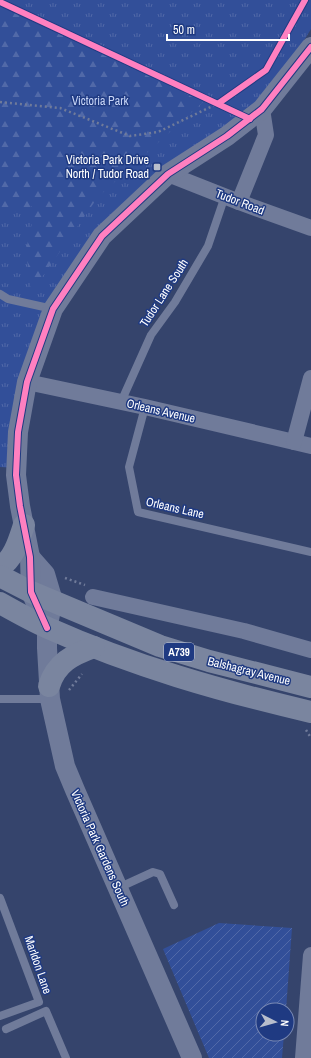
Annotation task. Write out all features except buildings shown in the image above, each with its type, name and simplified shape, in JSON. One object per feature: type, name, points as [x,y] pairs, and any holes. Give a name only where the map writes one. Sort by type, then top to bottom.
[{"type":"main road","points":[[0,567],[6,564],[13,554],[24,525]]},
{"type":"main road","name":"A739","points":[[0,576],[31,592],[53,601]]},
{"type":"main road","name":"Balshagray Avenue","points":[[53,601],[160,646],[209,661],[311,686]]},
{"type":"main road","name":"A739","points":[[0,603],[47,628],[94,647]]},
{"type":"main road","points":[[50,693],[52,675],[59,666],[69,658],[94,647]]},
{"type":"main road","name":"Balshagray Avenue","points":[[94,647],[308,721]]},
{"type":"street","points":[[47,628],[31,592],[30,556],[16,474],[18,432],[28,382],[53,309],[102,236],[168,174],[227,136],[262,109],[311,47]]},
{"type":"street","points":[[232,199],[266,135],[262,109]]},
{"type":"street","name":"Tudor Road","points":[[168,174],[311,228]]},
{"type":"street","points":[[294,442],[311,378]]},
{"type":"street","name":"Orleans Avenue","points":[[28,382],[145,407],[311,446]]},
{"type":"street","points":[[30,556],[44,574],[53,601]]},
{"type":"street","points":[[93,597],[244,631],[311,650]]},
{"type":"street","name":"Victoria Park Gardens South","points":[[53,601],[47,628],[46,648],[50,693],[65,766],[74,790],[192,1058]]},
{"type":"street","points":[[303,1058],[311,955]]},
{"type":"lane","name":"Tudor Lane South","points":[[121,402],[151,335],[175,302],[208,246],[232,199]]},
{"type":"lane","points":[[0,294],[8,299],[53,309]]},
{"type":"lane","name":"Orleans Lane","points":[[145,407],[129,467],[138,512],[311,552]]},
{"type":"lane","points":[[0,700],[50,693]]},
{"type":"lane","points":[[118,888],[153,872],[160,874],[174,905]]},
{"type":"lane","name":"Marldon Lane","points":[[0,898],[39,1002],[0,1016]]},
{"type":"lane","points":[[6,1029],[46,1011],[66,1058]]},
{"type":"path","points":[[0,102],[60,108],[130,136],[158,132],[219,103]]},
{"type":"path","points":[[64,577],[85,584],[93,597]]},
{"type":"path","points":[[50,693],[66,693],[85,671]]},
{"type":"path","points":[[308,721],[311,731]]},
{"type":"green space","name":"Victoria Park","points":[[0,0],[311,0],[311,29],[262,109],[102,236],[53,309],[14,468],[0,467]]},
{"type":"green space","points":[[0,6],[203,102],[98,197],[31,293],[26,250],[36,205],[0,216]]},
{"type":"green space","points":[[219,923],[292,928],[287,1002],[255,1002],[255,1042],[283,1042],[282,1058],[209,1058],[163,949]]},
{"type":"cycle path","points":[[219,103],[266,70],[305,0]]},
{"type":"cycle path","points":[[0,2],[250,119]]},
{"type":"cycle path","points":[[47,628],[31,592],[30,557],[20,506],[16,475],[18,432],[27,382],[53,309],[102,236],[168,174],[227,136],[262,109],[311,47]]},
{"type":"place","name":"Victoria Park Drive North / Tudor Road","points":[[157,167]]}]
